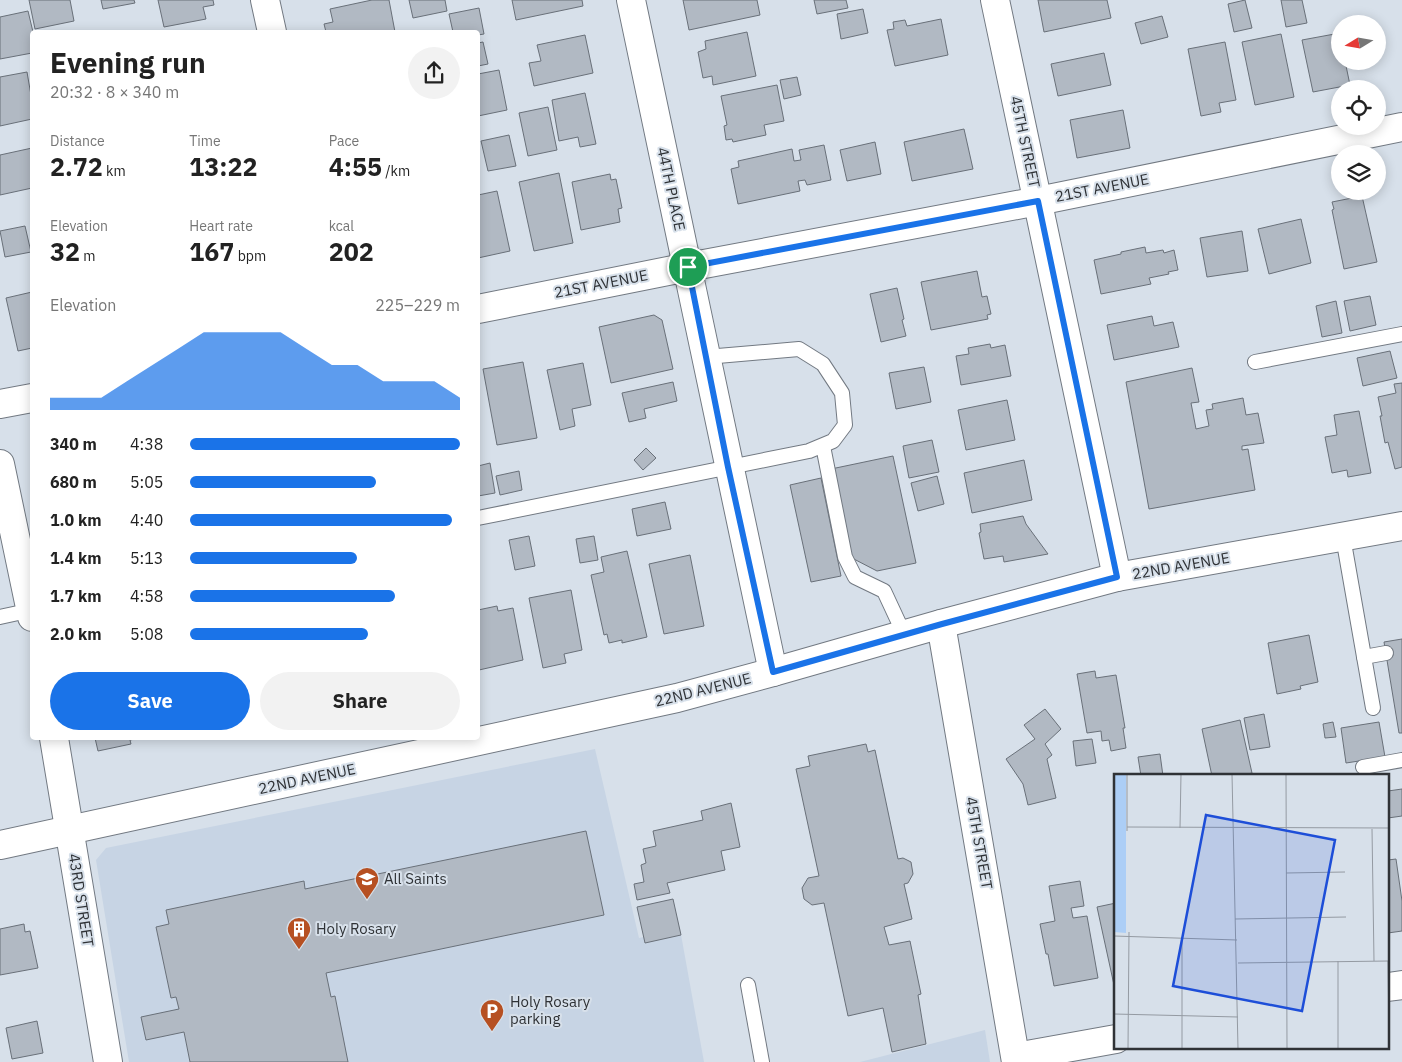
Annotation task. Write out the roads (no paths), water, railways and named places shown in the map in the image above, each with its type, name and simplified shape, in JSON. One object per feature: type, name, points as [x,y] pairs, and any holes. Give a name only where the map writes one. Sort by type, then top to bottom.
[{"type":"street","points":[[265,0],[272,30]]},
{"type":"street","name":"44TH PLACE","points":[[631,0],[688,267],[728,467],[773,672]]},
{"type":"street","name":"45TH STREET","points":[[995,0],[1117,577]]},
{"type":"street","name":"21ST AVENUE","points":[[480,309],[1038,201],[1402,127]]},
{"type":"street","points":[[0,404],[30,398]]},
{"type":"street","points":[[0,464],[30,603]]},
{"type":"street","name":"22ND AVENUE","points":[[0,845],[677,698],[904,634],[1117,577],[1402,526]]},
{"type":"street","name":"45TH STREET","points":[[942,624],[1016,1060]]},
{"type":"street","name":"43RD STREET","points":[[54,740],[108,1062]]},
{"type":"street","points":[[1016,1060],[1114,1039]]},
{"type":"lane","points":[[1255,362],[1402,334]]},
{"type":"lane","points":[[480,518],[809,451],[833,441],[845,425],[842,393],[823,364],[799,349],[706,357]]},
{"type":"lane","points":[[823,446],[845,557],[854,577],[884,591],[904,634]]},
{"type":"lane","points":[[1343,537],[1373,708]]},
{"type":"lane","points":[[0,617],[30,612]]},
{"type":"lane","points":[[1364,657],[1386,653]]},
{"type":"lane","points":[[1364,767],[1402,760]]},
{"type":"lane","points":[[748,985],[762,1062]]},
{"type":"place","name":"All Saints","points":[[367,900]]},
{"type":"place","name":"Holy Rosary","points":[[299,950]]},
{"type":"place","name":"Holy Rosary parking","points":[[492,1032]]}]
